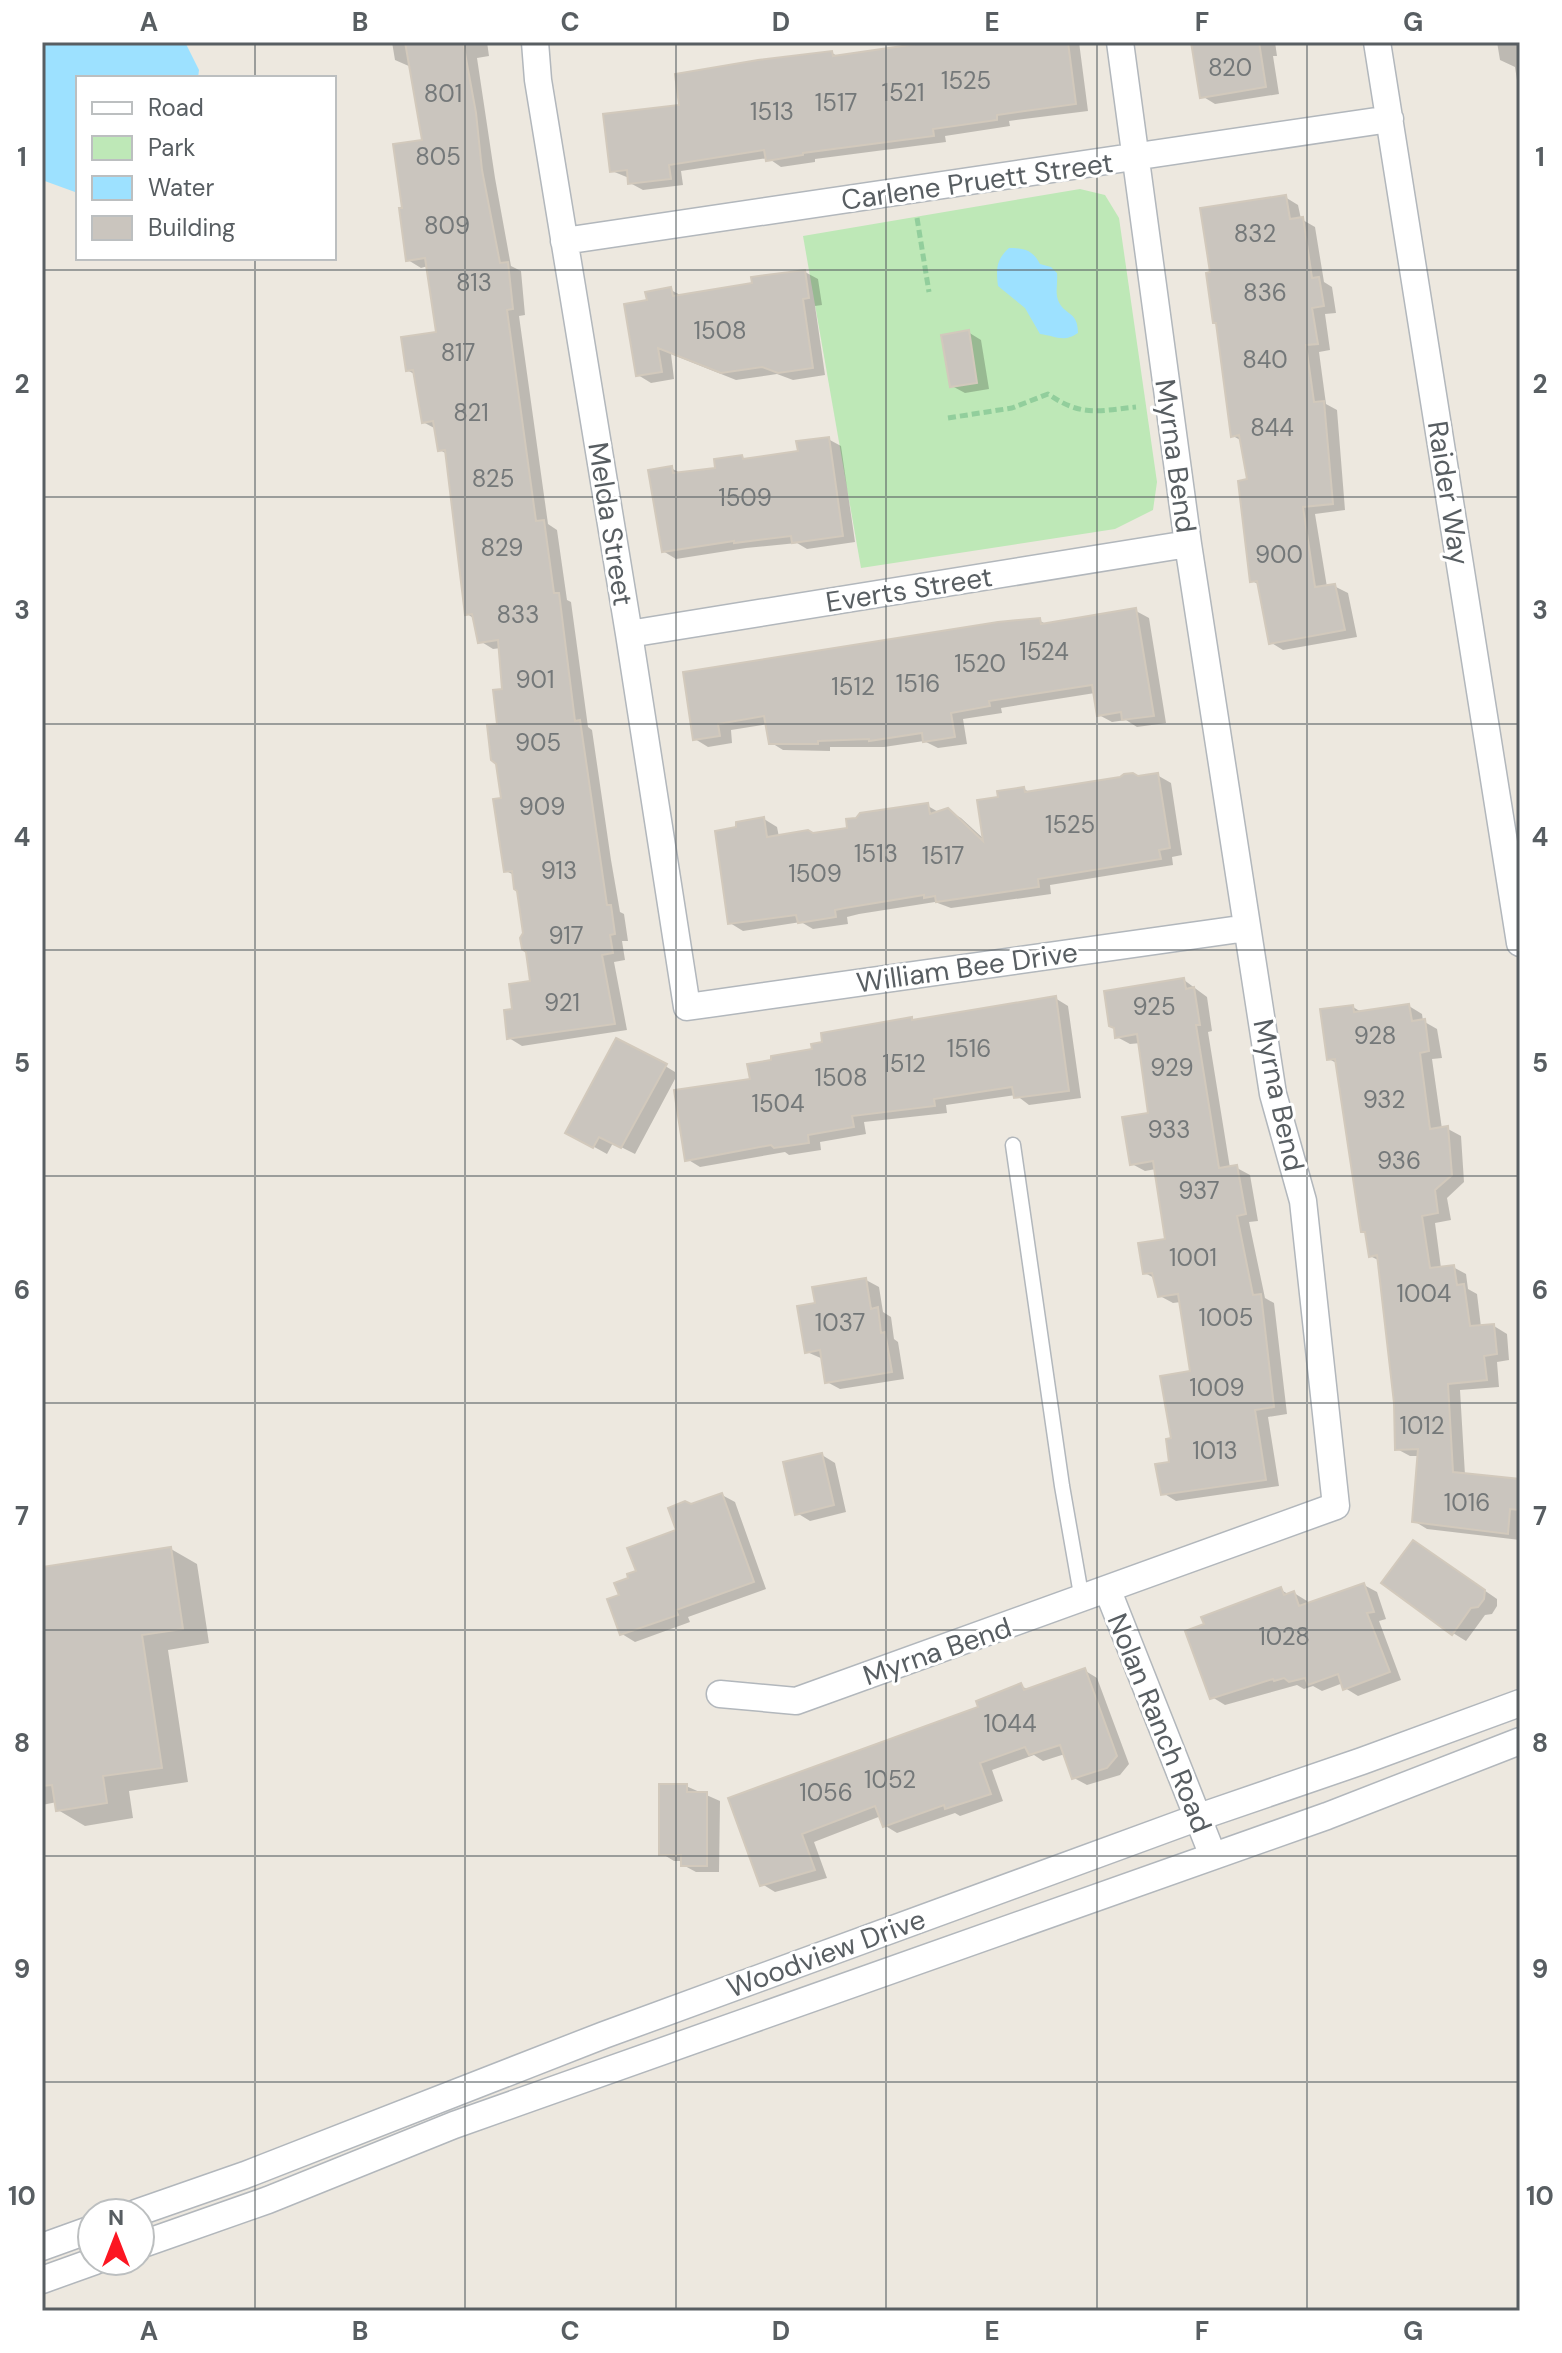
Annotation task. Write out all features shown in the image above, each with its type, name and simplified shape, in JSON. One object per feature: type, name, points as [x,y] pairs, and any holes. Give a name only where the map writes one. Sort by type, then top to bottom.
[{"type":"street","name":"Melda Street","points":[[535,42],[538,80],[687,1007]]},
{"type":"street","name":"Myrna Bend","points":[[720,1694],[796,1701],[1108,1591],[1336,1506],[1303,1201],[1273,1094],[1188,544],[1120,42]]},
{"type":"street","name":"Raider Way","points":[[1377,42],[1516,891],[1520,939]]},
{"type":"street","name":"Carlene Pruett Street","points":[[564,241],[1390,119]]},
{"type":"street","name":"Everts Street","points":[[629,634],[1188,544]]},
{"type":"street","name":"William Bee Drive","points":[[687,1007],[1247,928]]},
{"type":"street","name":"Nolan Ranch Road","points":[[1108,1591],[1213,1856]]},
{"type":"street","name":"Woodview Drive","points":[[156,2240],[268,2200],[454,2125],[608,2052],[1199,1817],[1520,1703]]},
{"type":"street","name":"Woodview Drive","points":[[156,2206],[608,2052],[1213,1856],[1327,1816],[1520,1741]]},
{"type":"street","points":[[42,2247],[76,2235]]},
{"type":"street","points":[[42,2280],[76,2268]]},
{"type":"lane","points":[[1013,1145],[1062,1486],[1082,1600]]},
{"type":"lane","points":[[183,2197],[194,2227]]},
{"type":"path","points":[[917,218],[929,292]]},
{"type":"path","points":[[948,418],[1012,408],[1048,394],[1068,407],[1089,412],[1136,407]]},
{"type":"green space","points":[[1080,189],[1105,195],[1119,218],[1157,482],[1153,510],[1115,529],[861,568],[803,236]]},
{"type":"water","points":[[42,42],[185,42],[199,70],[198,76],[76,76],[76,192],[42,180]]},
{"type":"water","points":[[1009,248],[1028,251],[1040,264],[1051,267],[1057,273],[1058,300],[1076,320],[1078,333],[1064,338],[1040,334],[1025,308],[998,286],[998,265]]},
{"type":"building","points":[[405,42],[463,42],[500,263],[508,262],[513,309],[507,310],[536,521],[544,520],[554,593],[559,593],[575,721],[580,720],[607,905],[611,905],[615,934],[610,935],[613,953],[602,955],[615,1024],[507,1039],[504,1010],[512,1009],[509,984],[530,981],[526,952],[522,949],[520,938],[523,933],[517,891],[514,889],[512,871],[504,872],[493,799],[501,798],[496,764],[491,760],[487,725],[497,724],[493,690],[502,689],[498,640],[478,643],[472,614],[465,615],[445,450],[438,451],[433,421],[422,423],[413,370],[406,371],[401,337],[436,332],[425,258],[406,261],[399,208],[402,208],[393,144],[422,140]]},
{"type":"building","points":[[930,42],[1068,42],[1076,104],[997,115],[997,120],[933,129],[934,136],[803,153],[766,161],[764,150],[669,165],[671,179],[628,184],[627,170],[610,172],[603,114],[679,105],[675,74],[758,60],[832,51],[833,56]]},
{"type":"building","points":[[1191,42],[1259,42],[1266,87],[1200,98]]},
{"type":"building","points":[[1286,195],[1290,219],[1303,217],[1312,278],[1319,277],[1324,306],[1312,308],[1318,344],[1306,345],[1314,402],[1324,401],[1333,504],[1303,507],[1315,587],[1335,584],[1345,630],[1269,644],[1257,581],[1250,582],[1238,481],[1247,479],[1239,435],[1231,437],[1206,273],[1210,272],[1200,208]]},
{"type":"building","points":[[805,270],[809,298],[803,299],[813,368],[778,373],[762,367],[721,373],[658,348],[662,372],[636,376],[624,304],[647,300],[645,292],[671,287],[673,296],[752,283],[751,277]]},
{"type":"building","points":[[969,330],[977,383],[950,387],[941,335]]},
{"type":"building","points":[[829,437],[843,536],[792,543],[791,536],[734,541],[662,552],[648,470],[672,466],[673,473],[715,468],[714,459],[742,455],[743,459],[798,451],[796,441]]},
{"type":"building","points":[[1136,608],[1154,716],[1122,720],[1121,712],[1097,716],[1092,685],[989,701],[990,706],[951,713],[955,737],[923,742],[922,733],[869,741],[769,744],[764,716],[718,724],[720,736],[693,740],[683,672],[998,622],[1040,618],[1041,624]]},
{"type":"building","points":[[1133,773],[1138,776],[1158,773],[1170,848],[1159,850],[1161,859],[1038,879],[1039,887],[936,902],[935,896],[924,898],[924,895],[835,910],[836,917],[798,923],[796,915],[728,924],[715,831],[736,827],[736,822],[764,817],[767,837],[808,830],[813,833],[847,828],[846,819],[856,818],[860,813],[928,803],[930,814],[948,808],[983,841],[977,800],[998,797],[997,791],[1024,787],[1025,792]]},
{"type":"building","points":[[1184,978],[1186,989],[1194,987],[1200,1025],[1196,1025],[1219,1168],[1237,1165],[1246,1214],[1237,1216],[1253,1295],[1261,1294],[1274,1407],[1255,1410],[1266,1480],[1161,1495],[1155,1464],[1169,1462],[1166,1439],[1171,1438],[1160,1376],[1190,1371],[1178,1294],[1158,1297],[1152,1273],[1143,1274],[1138,1243],[1165,1239],[1153,1161],[1130,1165],[1122,1117],[1148,1113],[1137,1034],[1115,1038],[1114,1028],[1109,1026],[1104,991]]},
{"type":"building","points":[[1056,996],[1069,1091],[1014,1098],[1012,1087],[934,1099],[935,1106],[852,1116],[854,1127],[808,1135],[809,1143],[774,1148],[771,1145],[685,1161],[674,1090],[750,1079],[747,1064],[812,1049],[811,1044],[822,1042],[821,1033]]},
{"type":"building","points":[[1409,1004],[1412,1021],[1425,1019],[1429,1051],[1420,1053],[1430,1129],[1448,1126],[1452,1175],[1435,1190],[1438,1213],[1422,1216],[1430,1268],[1454,1265],[1457,1285],[1464,1284],[1470,1326],[1494,1324],[1497,1354],[1484,1356],[1487,1380],[1448,1384],[1453,1472],[1520,1479],[1520,1510],[1510,1509],[1508,1534],[1412,1522],[1418,1449],[1395,1450],[1394,1403],[1377,1255],[1369,1257],[1365,1232],[1361,1232],[1335,1059],[1327,1060],[1320,1009],[1353,1005],[1354,1012]]},
{"type":"building","points":[[616,1038],[667,1064],[621,1148],[599,1137],[593,1148],[565,1133]]},
{"type":"building","points":[[866,1278],[871,1309],[878,1307],[881,1333],[885,1332],[892,1372],[825,1383],[820,1350],[805,1353],[797,1306],[815,1303],[812,1287]]},
{"type":"building","points":[[822,1453],[834,1505],[795,1515],[783,1462]]},
{"type":"building","points":[[722,1493],[754,1582],[676,1610],[678,1615],[620,1635],[607,1599],[619,1595],[614,1583],[636,1571],[627,1548],[676,1530],[668,1508]]},
{"type":"building","points":[[1413,1540],[1485,1590],[1484,1599],[1478,1607],[1471,1608],[1452,1635],[1381,1583]]},
{"type":"building","points":[[171,1547],[183,1629],[142,1635],[162,1768],[103,1776],[107,1803],[56,1811],[52,1785],[42,1786],[42,1567]]},
{"type":"building","points":[[1364,1583],[1374,1612],[1367,1613],[1390,1672],[1343,1690],[1338,1674],[1308,1685],[1305,1678],[1289,1682],[1284,1678],[1273,1679],[1210,1699],[1185,1631],[1204,1624],[1201,1617],[1281,1587],[1284,1595],[1294,1591],[1299,1606]]},
{"type":"building","points":[[1085,1668],[1117,1756],[1107,1768],[1072,1779],[1060,1745],[1029,1755],[1025,1747],[980,1763],[991,1794],[945,1809],[944,1805],[883,1827],[875,1806],[802,1834],[815,1870],[760,1886],[728,1798],[978,1707],[976,1701],[1021,1683],[1024,1690]]},
{"type":"building","points":[[659,1784],[687,1784],[687,1792],[707,1792],[707,1866],[681,1866],[681,1855],[659,1855]]}]
